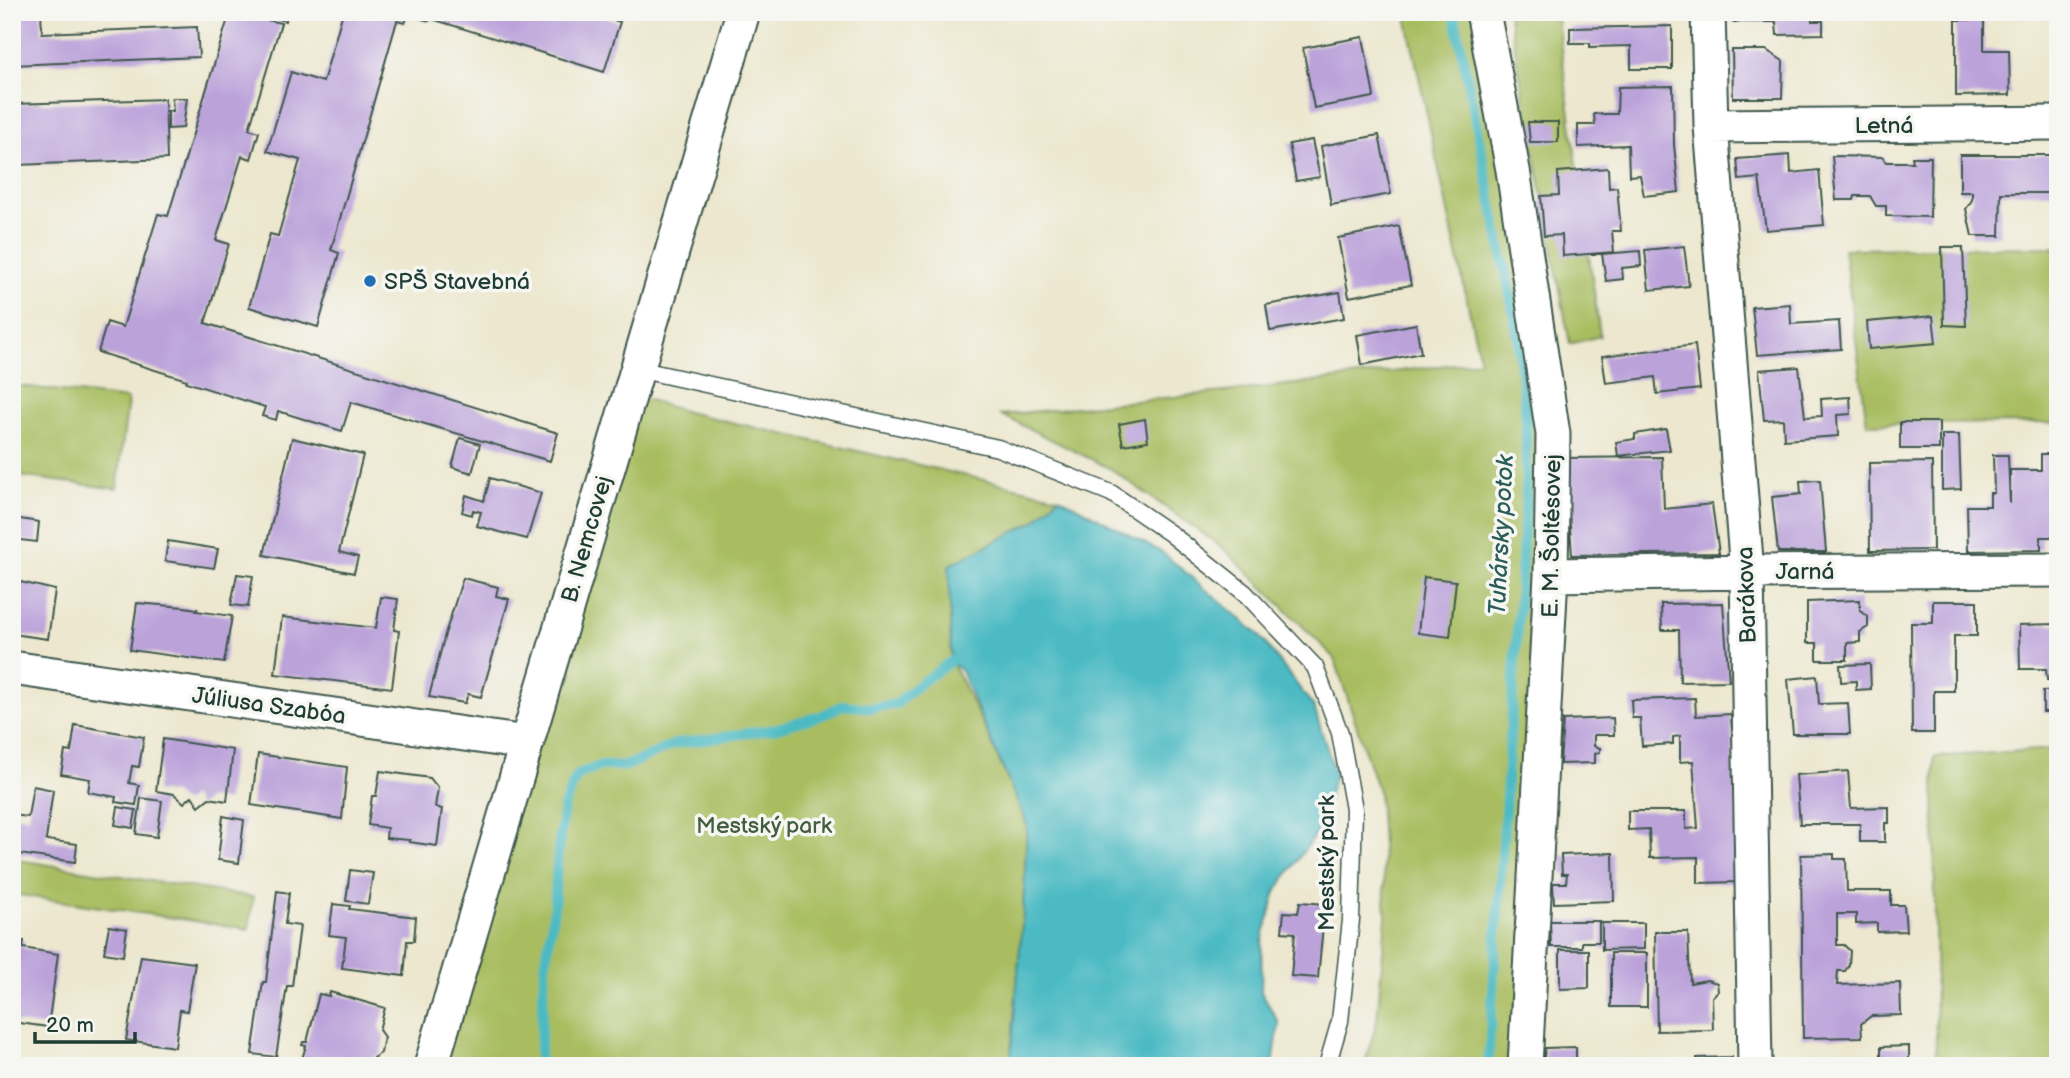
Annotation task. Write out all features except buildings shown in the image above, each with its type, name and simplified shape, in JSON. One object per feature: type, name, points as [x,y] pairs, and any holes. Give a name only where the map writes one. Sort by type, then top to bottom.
[{"type":"street","name":"B. Nemcovej","points":[[431,1066],[617,430],[638,369],[743,12]]},
{"type":"street","name":"E. M. Šoltésovej","points":[[1483,12],[1513,170],[1553,434],[1551,575],[1525,1066]]},
{"type":"street","name":"Barákova","points":[[1708,12],[1710,126],[1747,572],[1755,1066]]},
{"type":"street","name":"Letná","points":[[1710,126],[2058,123]]},
{"type":"street","name":"Jarná","points":[[1551,575],[2058,570]]},
{"type":"street","name":"Júliusa Szabóa","points":[[12,668],[526,743]]},
{"type":"lane","name":"Mestský park","points":[[638,369],[998,448],[1111,494],[1171,534],[1245,593],[1315,667],[1340,733],[1354,809],[1348,945],[1340,1021],[1327,1066]]},
{"type":"green space","points":[[1405,12],[1478,12],[1552,419],[1516,1066],[1364,1066],[1377,1021],[1386,917],[1379,794],[1334,657],[1223,548],[1111,469],[1001,415],[1262,388],[1480,361]]},
{"type":"green space","points":[[1508,12],[1556,12],[1600,336],[1570,344]]},
{"type":"green space","points":[[2058,247],[2058,423],[1867,424],[1844,249]]},
{"type":"green space","points":[[12,385],[128,399],[117,489],[12,475]]},
{"type":"green space","name":"Mestský park","points":[[636,396],[687,412],[1059,497],[1034,522],[949,565],[951,661],[985,728],[1027,824],[1023,913],[1010,1066],[444,1066]]},
{"type":"green space","points":[[2052,749],[2058,932],[2058,1066],[1936,1066],[1934,757]]},
{"type":"green space","points":[[12,859],[253,897],[249,929],[12,894]]},
{"type":"water","points":[[1059,497],[1163,553],[1258,634],[1314,707],[1335,774],[1321,826],[1276,891],[1262,942],[1261,992],[1279,1023],[1273,1066],[1010,1066],[1023,913],[1027,824],[961,671],[951,661],[949,565],[1034,522]]},
{"type":"waterway","name":"Tuhársky potok","points":[[1454,12],[1517,330],[1526,419],[1526,498],[1488,1066]]},
{"type":"waterway","points":[[539,1066],[545,967],[554,909],[558,851],[564,806],[577,775],[600,766],[626,766],[675,744],[774,729],[823,715],[843,705],[871,708],[897,704],[916,686],[951,661]]},
{"type":"place","name":"SPŠ Stavebná","points":[[370,281]]}]
